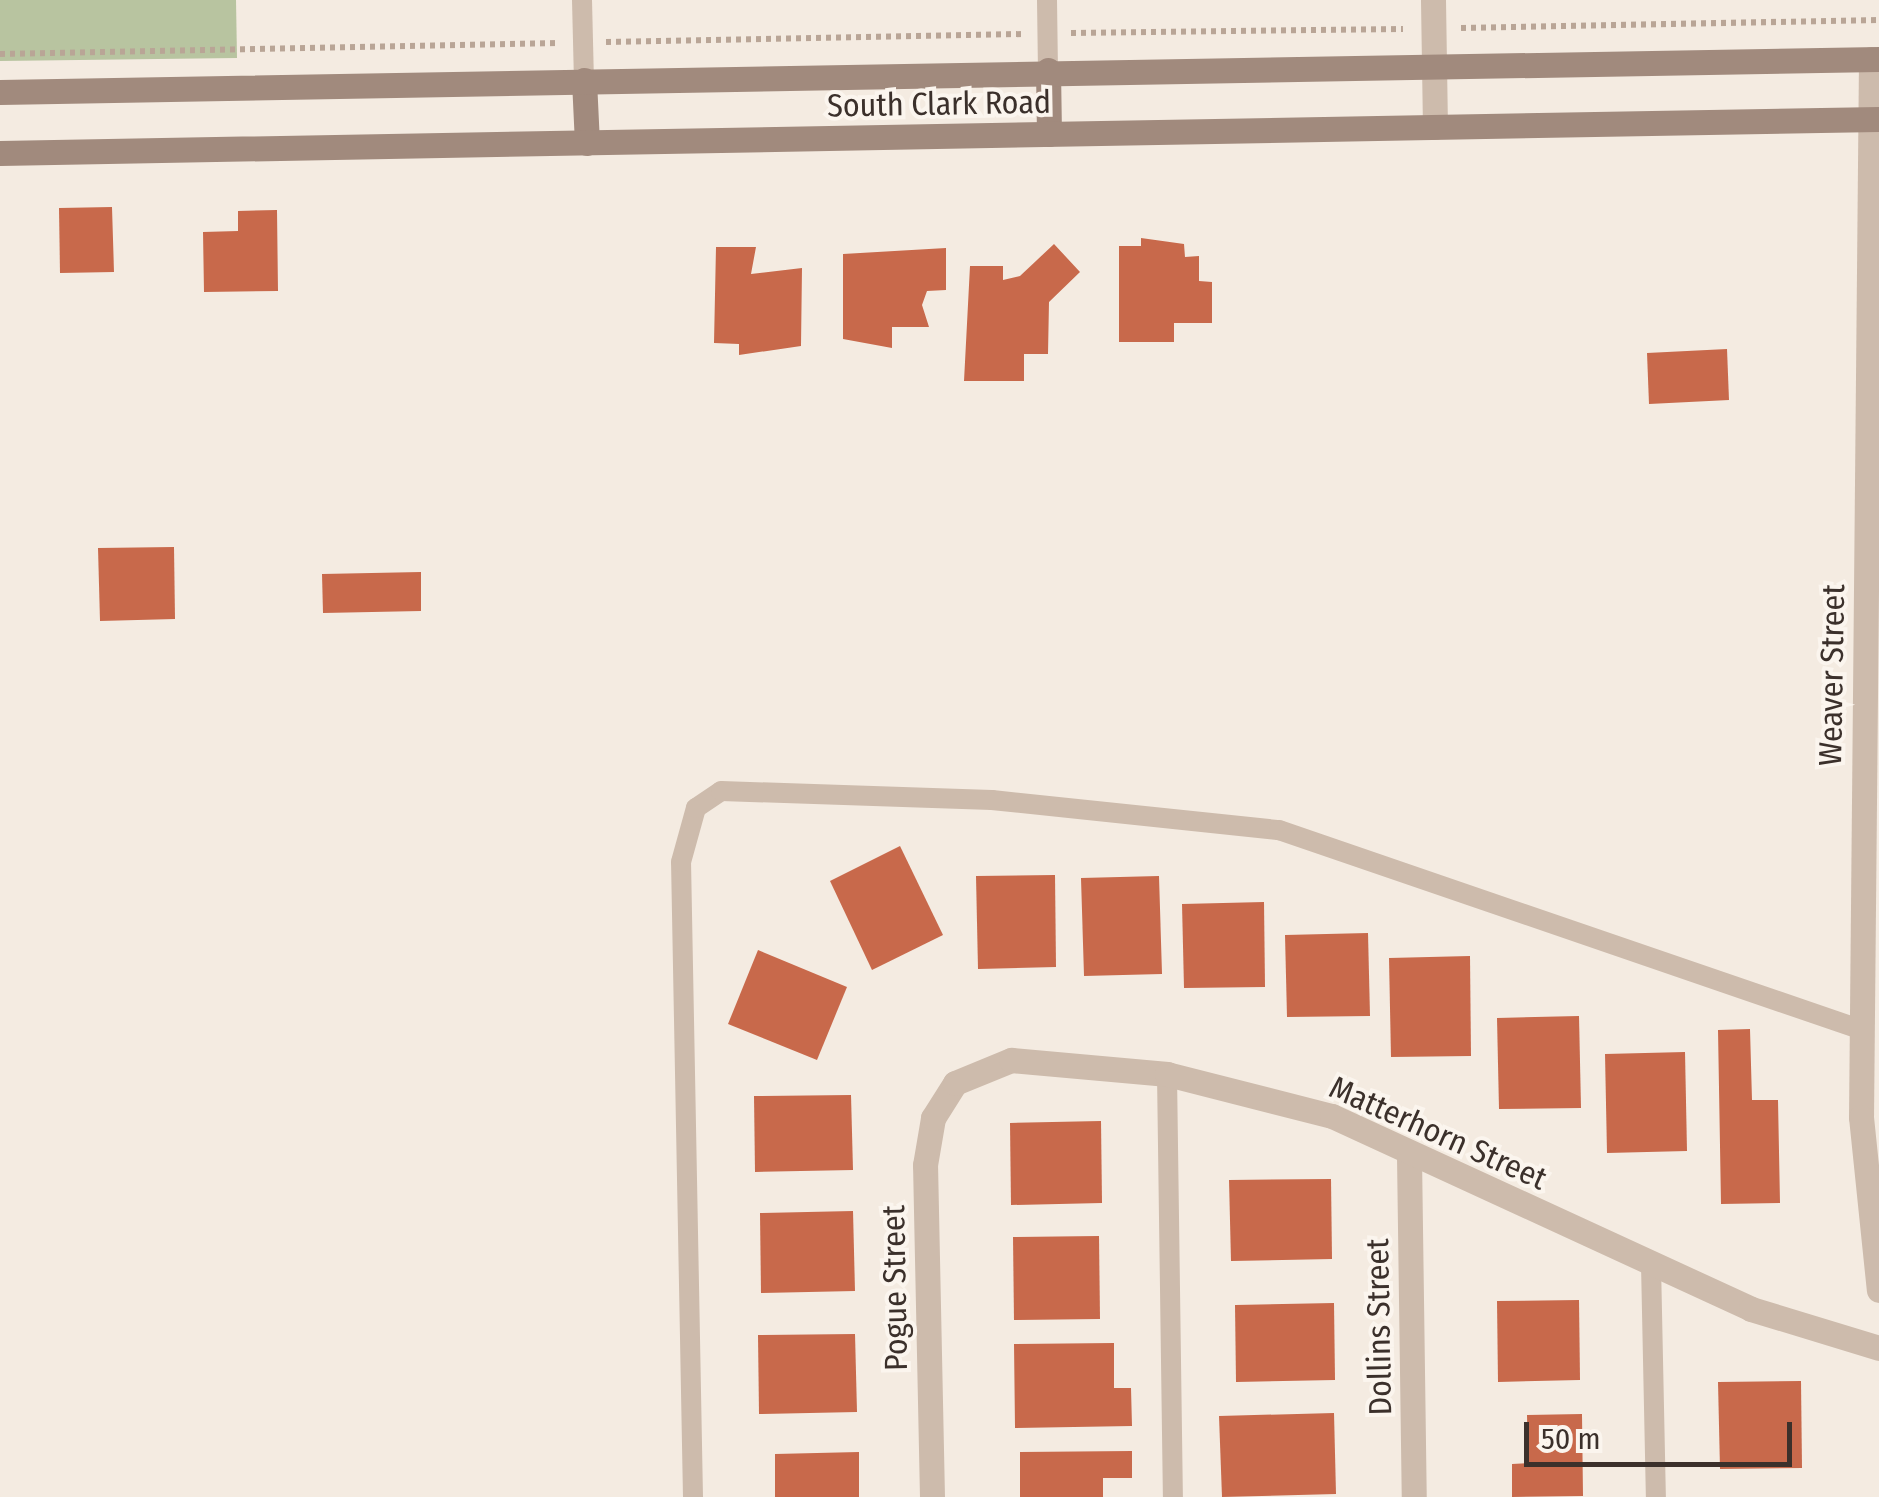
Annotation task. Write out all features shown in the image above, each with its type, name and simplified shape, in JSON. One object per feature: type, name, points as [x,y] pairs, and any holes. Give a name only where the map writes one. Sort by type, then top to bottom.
[{"type":"main road","name":"South Clark Road","points":[[0,92],[1048,70],[1875,59]]},
{"type":"main road","points":[[1048,70],[1049,134]]},
{"type":"main road","points":[[584,80],[587,143]]},
{"type":"main road","name":"South Clark Road","points":[[0,153],[1875,119]]},
{"type":"street","points":[[1433,0],[1434,127]]},
{"type":"street","name":"Weaver Street","points":[[1875,59],[1872,670],[1862,1030],[1879,1290]]},
{"type":"street","name":"Matterhorn Street","points":[[955,1084],[1011,1060],[1167,1074],[1332,1116],[1409,1156],[1751,1309],[1879,1348]]},
{"type":"street","name":"Pogue Street","points":[[932,1497],[925,1164],[933,1118],[955,1084]]},
{"type":"street","name":"Dollins Street","points":[[1409,1156],[1414,1497]]},
{"type":"lane","points":[[582,0],[584,80]]},
{"type":"lane","points":[[1046,0],[1048,70]]},
{"type":"lane","points":[[693,1497],[681,862],[696,808],[721,791],[992,800],[1279,830],[1862,1030]]},
{"type":"lane","points":[[1167,1074],[1173,1497]]},
{"type":"lane","points":[[1651,1264],[1656,1497]]},
{"type":"path","points":[[0,54],[1879,20]]},
{"type":"green space","points":[[0,0],[236,0],[237,58],[0,61]]},
{"type":"building","points":[[112,207],[114,272],[60,273],[59,208]]},
{"type":"building","points":[[277,210],[278,291],[204,292],[203,232],[238,231],[238,211]]},
{"type":"building","points":[[1141,238],[1184,244],[1185,257],[1199,256],[1199,281],[1212,282],[1212,323],[1174,323],[1174,342],[1119,342],[1119,246],[1141,246]]},
{"type":"building","points":[[1054,244],[1080,272],[1049,302],[1048,354],[1024,354],[1024,381],[964,381],[970,266],[1003,266],[1003,280],[1020,276]]},
{"type":"building","points":[[716,247],[756,247],[751,274],[802,268],[801,346],[739,355],[739,344],[714,343]]},
{"type":"building","points":[[946,248],[946,290],[927,291],[922,305],[929,327],[892,327],[892,348],[843,339],[843,254]]},
{"type":"building","points":[[1727,349],[1729,400],[1649,404],[1647,353]]},
{"type":"building","points":[[174,547],[175,619],[100,621],[98,548]]},
{"type":"building","points":[[421,572],[421,611],[323,613],[322,574]]},
{"type":"building","points":[[900,846],[943,935],[872,970],[830,881]]},
{"type":"building","points":[[1055,875],[1056,967],[978,969],[976,876]]},
{"type":"building","points":[[1159,876],[1162,974],[1084,976],[1081,878]]},
{"type":"building","points":[[1264,902],[1265,987],[1184,988],[1182,904]]},
{"type":"building","points":[[1368,933],[1370,1016],[1287,1017],[1285,935]]},
{"type":"building","points":[[758,950],[847,987],[817,1060],[728,1024]]},
{"type":"building","points":[[1470,956],[1471,1056],[1391,1057],[1389,958]]},
{"type":"building","points":[[1579,1016],[1581,1108],[1499,1109],[1497,1018]]},
{"type":"building","points":[[1750,1029],[1752,1100],[1778,1100],[1780,1203],[1721,1204],[1718,1030]]},
{"type":"building","points":[[1685,1052],[1687,1151],[1607,1153],[1605,1054]]},
{"type":"building","points":[[851,1095],[853,1170],[755,1172],[754,1096]]},
{"type":"building","points":[[1101,1121],[1102,1203],[1011,1205],[1010,1123]]},
{"type":"building","points":[[1331,1179],[1332,1259],[1231,1261],[1229,1180]]},
{"type":"building","points":[[853,1211],[855,1291],[761,1293],[760,1213]]},
{"type":"building","points":[[1099,1236],[1100,1319],[1014,1320],[1013,1237]]},
{"type":"building","points":[[1579,1300],[1580,1380],[1498,1382],[1497,1301]]},
{"type":"building","points":[[1334,1303],[1335,1380],[1236,1382],[1235,1305]]},
{"type":"building","points":[[855,1334],[857,1412],[759,1414],[758,1335]]},
{"type":"building","points":[[1114,1343],[1114,1388],[1131,1388],[1132,1426],[1015,1428],[1014,1344]]},
{"type":"building","points":[[1801,1381],[1802,1468],[1720,1469],[1718,1382]]},
{"type":"building","points":[[1334,1413],[1336,1494],[1222,1497],[1219,1416]]},
{"type":"building","points":[[1582,1414],[1583,1496],[1512,1497],[1512,1464],[1528,1463],[1527,1415]]},
{"type":"building","points":[[1132,1451],[1132,1478],[1103,1478],[1103,1497],[1020,1497],[1020,1452]]},
{"type":"building","points":[[859,1452],[859,1497],[775,1497],[775,1454]]}]
